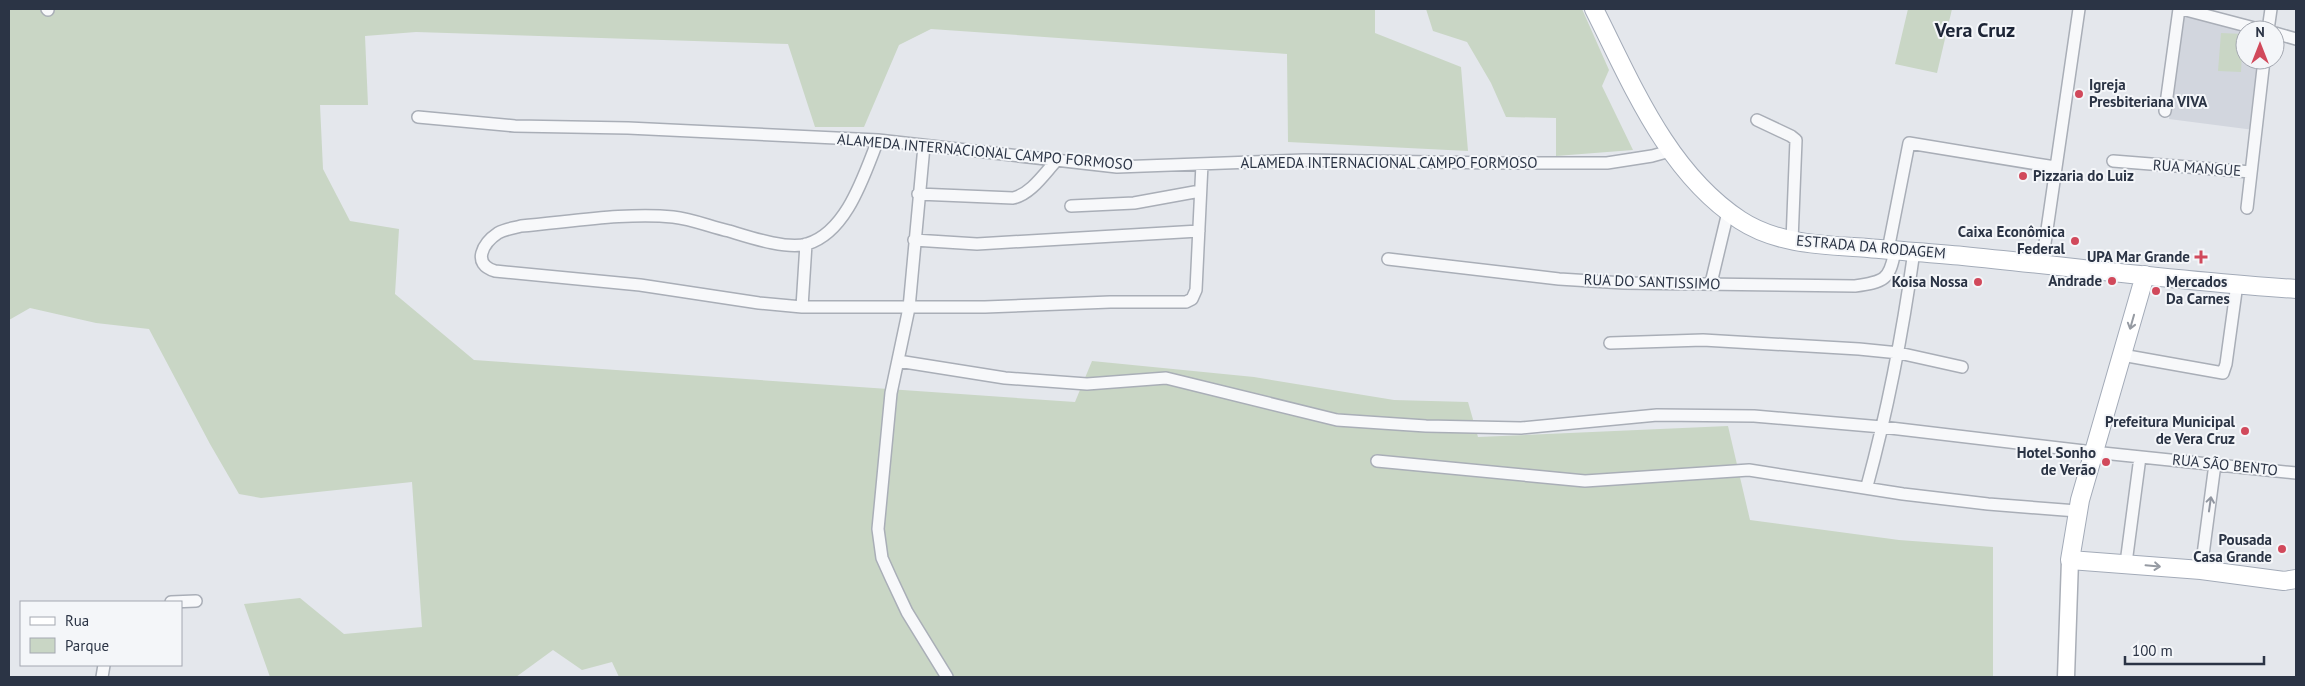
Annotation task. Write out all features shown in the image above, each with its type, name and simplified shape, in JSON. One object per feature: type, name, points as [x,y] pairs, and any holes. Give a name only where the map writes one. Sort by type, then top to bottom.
[{"type":"main road","name":"ESTRADA DA RODAGEM","points":[[1599,14],[1652,122],[1670,151],[1687,172],[1728,212],[1758,230],[1792,241],[1914,251],[2296,289]]},
{"type":"main road","points":[[2145,275],[2077,511],[2070,560],[2201,570],[2284,581],[2296,579]]},
{"type":"street","points":[[2042,264],[2079,9]]},
{"type":"street","points":[[2165,111],[2181,9],[2235,23]]},
{"type":"street","points":[[2247,208],[2263,70]]},
{"type":"street","name":"ALAMEDA INTERNACIONAL CAMPO FORMOSO","points":[[418,117],[515,126],[628,128],[878,140],[1117,168],[1348,160],[1496,164],[1607,163],[1652,156],[1670,151]]},
{"type":"street","points":[[1757,120],[1796,140],[1792,241]]},
{"type":"street","points":[[878,140],[861,184],[837,223],[823,235],[806,244],[781,244],[675,217],[648,216],[521,226],[499,232],[482,252],[482,262],[486,269],[495,271],[640,285],[759,303],[802,307],[909,308],[1110,302],[1186,302],[1192,299],[1196,290],[1202,164]]},
{"type":"street","name":"RUA DO SANTISSIMO","points":[[1388,259],[1559,279],[1624,283],[1855,286],[1882,281],[1890,272],[1891,250],[1909,143],[2055,167]]},
{"type":"street","points":[[924,146],[918,194],[909,308],[892,394],[878,512],[882,558],[903,603],[947,677]]},
{"type":"street","name":"RUA MANGUE","points":[[2113,161],[2251,172]]},
{"type":"street","points":[[918,194],[1014,198],[1020,196],[1036,183],[1056,162]]},
{"type":"street","points":[[1072,206],[1134,204],[1200,191]]},
{"type":"street","points":[[1711,283],[1728,212]]},
{"type":"street","points":[[914,240],[977,244],[1199,231]]},
{"type":"street","points":[[802,307],[806,244]]},
{"type":"street","points":[[1866,486],[1899,353],[1914,251]]},
{"type":"street","points":[[2122,355],[2223,373],[2238,284]]},
{"type":"street","points":[[1610,343],[1703,340],[1777,344],[1899,353],[1962,367]]},
{"type":"street","name":"RUA SÃO BENTO","points":[[898,361],[1004,378],[1087,384],[1166,378],[1337,420],[1426,426],[1521,428],[1633,416],[1691,414],[1754,416],[1882,427],[2093,452],[2296,472]]},
{"type":"street","points":[[2126,563],[2140,457]]},
{"type":"street","points":[[1377,461],[1586,481],[1749,470],[1866,486],[1903,494],[1988,504],[2077,511]]},
{"type":"street","points":[[2201,570],[2215,464]]},
{"type":"street","points":[[2066,677],[2070,560]]},
{"type":"street","points":[[182,602],[196,601]]},
{"type":"shaded area","points":[[2184,15],[2235,27],[2235,70],[2260,70],[2254,130],[2169,119]]},
{"type":"green space","points":[[9,9],[1375,9],[1375,33],[1461,67],[1468,151],[1288,142],[1287,54],[931,29],[899,45],[864,127],[815,127],[788,44],[416,32],[365,36],[368,105],[320,105],[323,169],[350,221],[399,229],[395,294],[474,360],[1075,402],[1092,361],[1254,377],[1394,400],[1468,402],[1478,437],[1728,426],[1750,520],[1899,540],[1993,547],[1993,677],[619,677],[612,662],[582,670],[553,650],[516,677],[270,677],[244,604],[300,598],[344,634],[422,627],[412,482],[261,498],[239,494],[210,444],[149,329],[96,323],[30,308],[9,320]]},
{"type":"green space","points":[[1426,9],[1582,9],[1609,70],[1602,86],[1633,150],[1556,156],[1556,118],[1506,117],[1491,83],[1467,42],[1433,31]]},
{"type":"green space","points":[[1908,9],[1952,9],[1937,73],[1895,64]]},
{"type":"green space","points":[[2221,33],[2235,34],[2235,70],[2241,70],[2241,72],[2218,71]]},
{"type":"place","name":"Igreja Presbiteriana VIVA","points":[[2079,94]]},
{"type":"place","name":"Pizzaria do Luiz","points":[[2023,176]]},
{"type":"place","name":"Caixa Econômica Federal","points":[[2075,241]]},
{"type":"place","name":"UPA Mar Grande","points":[[2201,257]]},
{"type":"place","name":"Andrade","points":[[2112,281]]},
{"type":"place","name":"Koisa Nossa","points":[[1978,282]]},
{"type":"place","name":"Mercados Da Carnes","points":[[2156,291]]},
{"type":"place","name":"Prefeitura Municipal de Vera Cruz","points":[[2245,431]]},
{"type":"place","name":"Hotel Sonho de Verão","points":[[2106,462]]},
{"type":"place","name":"Pousada Casa Grande","points":[[2282,549]]},
{"type":"district","name":"Vera Cruz","points":[[1975,30]]}]
